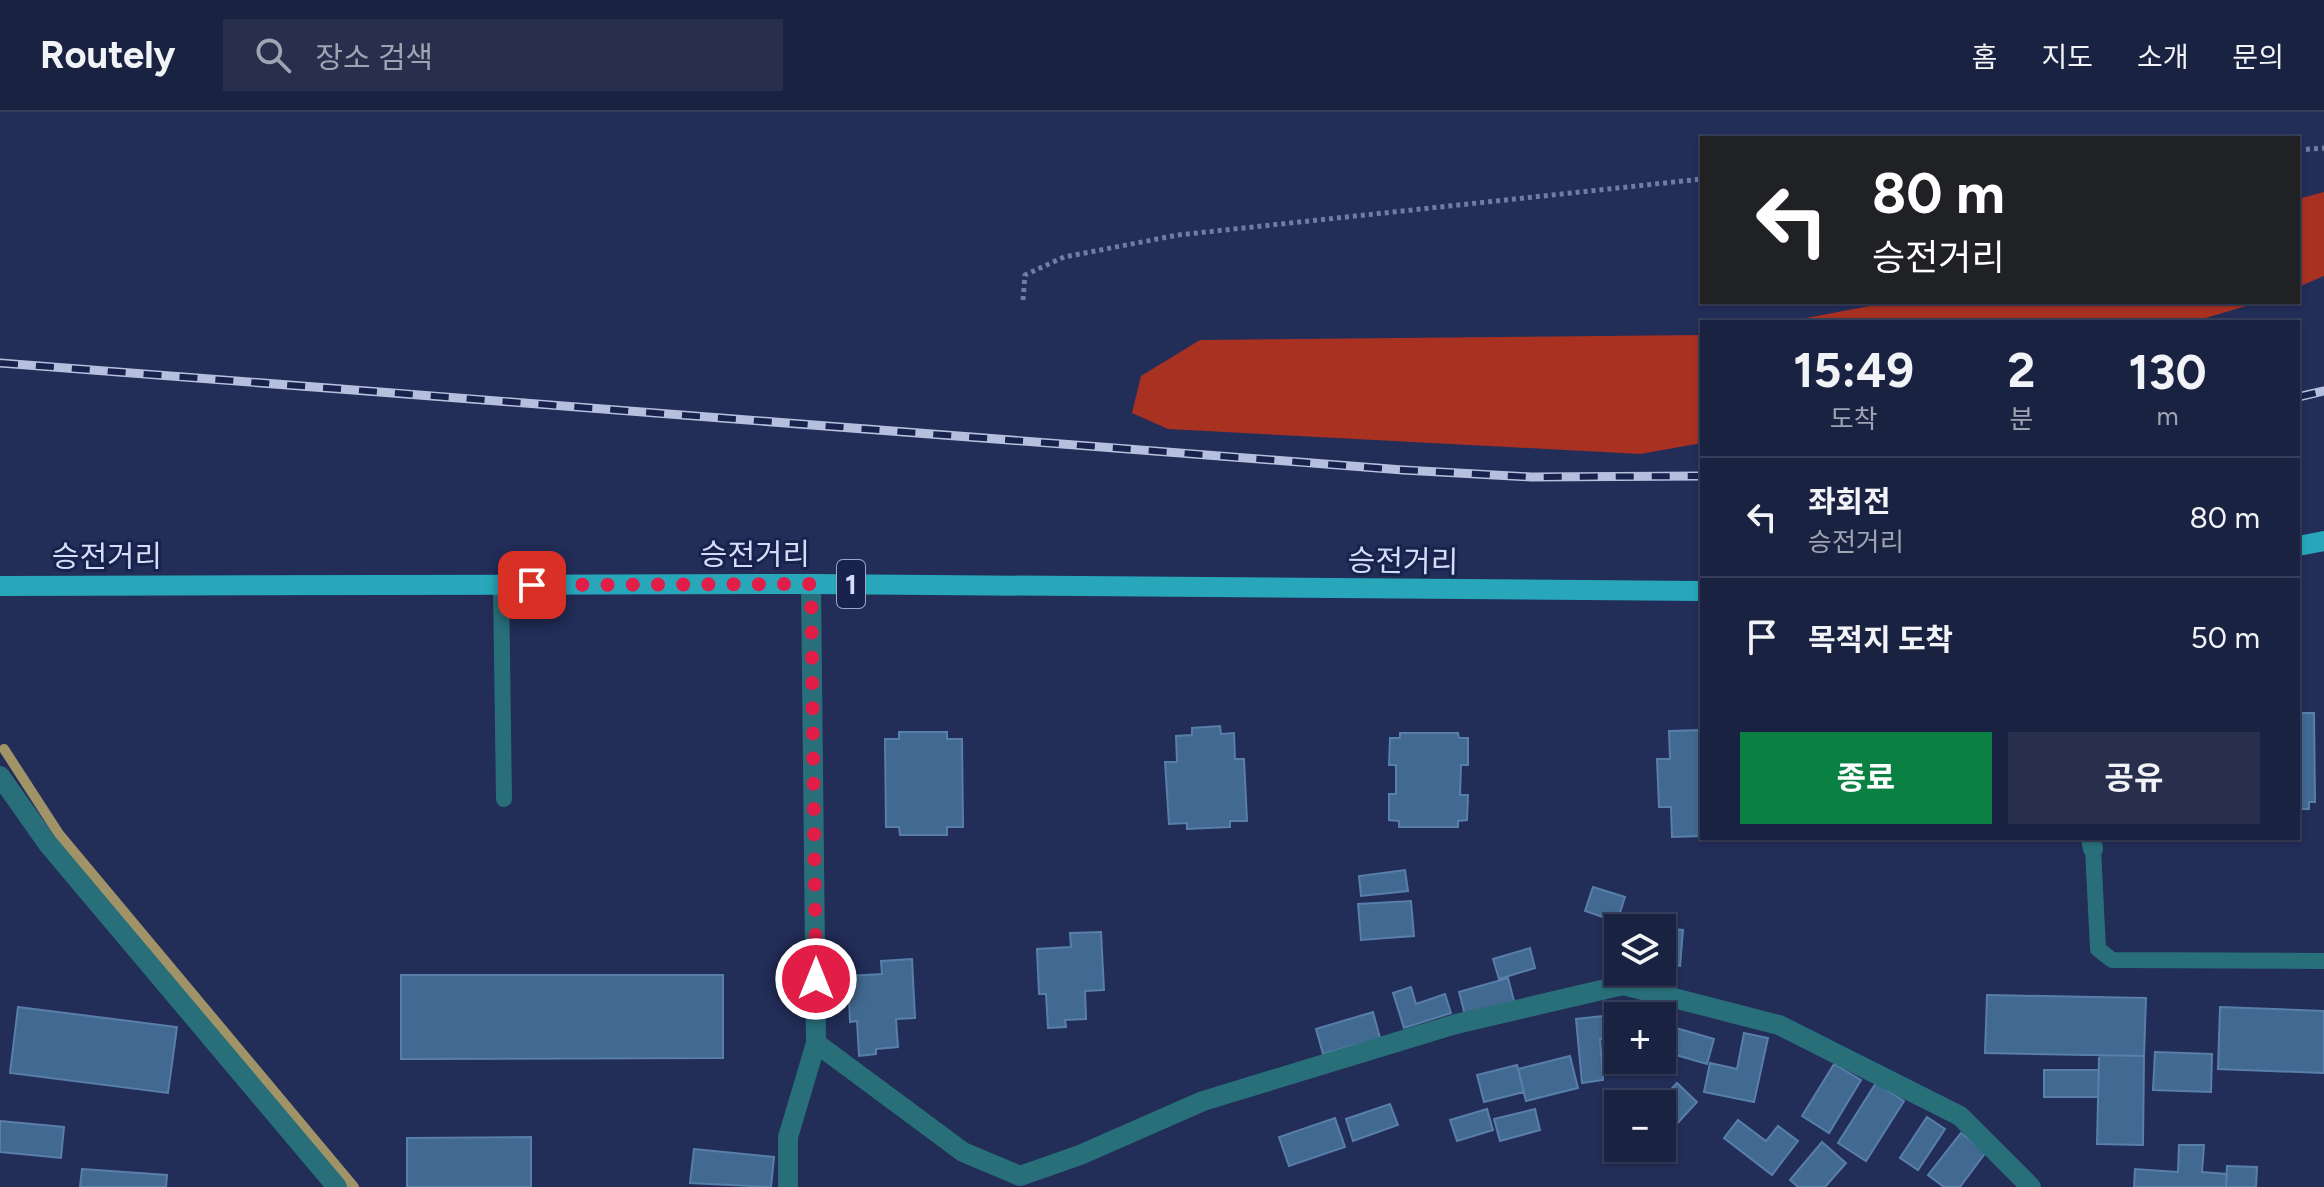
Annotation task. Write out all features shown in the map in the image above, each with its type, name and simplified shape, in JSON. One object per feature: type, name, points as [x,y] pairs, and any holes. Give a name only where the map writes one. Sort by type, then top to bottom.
[{"type":"main road","points":[[2300,546],[2324,541]]},
{"type":"main road","name":"승전거리","points":[[0,586],[811,584],[1700,591]]},
{"type":"street","points":[[788,1187],[788,1137],[816,1043],[811,584]]},
{"type":"street","points":[[0,776],[48,844],[337,1187]]},
{"type":"street","points":[[816,1043],[963,1152],[1020,1176],[1080,1155],[1203,1101],[1456,1024],[1623,985],[1779,1025],[1960,1116],[2031,1187]]},
{"type":"lane","points":[[501,585],[504,799]]},
{"type":"lane","points":[[2092,844],[2098,949],[2112,960],[2324,961]]},
{"type":"path","points":[[2300,150],[2324,148]]},
{"type":"path","points":[[1023,300],[1025,275],[1064,257],[1178,235],[1700,179]]},
{"type":"shaded area","points":[[2324,192],[2324,276],[2300,286],[2300,198]]},
{"type":"shaded area","points":[[1880,304],[2253,304],[2199,320],[1796,320]]},
{"type":"shaded area","points":[[1700,335],[1700,443],[1640,454],[1168,429],[1132,413],[1141,376],[1200,340]]},
{"type":"building","points":[[2300,710],[2301,713],[2314,713],[2315,802],[2309,802],[2309,809],[2300,809]]},
{"type":"building","points":[[1220,726],[1221,734],[1234,733],[1235,759],[1244,759],[1247,821],[1230,821],[1230,827],[1187,829],[1187,823],[1169,824],[1165,762],[1177,762],[1176,736],[1192,735],[1192,728]]},
{"type":"building","points":[[1700,730],[1700,836],[1672,837],[1671,807],[1659,807],[1657,759],[1670,759],[1669,731]]},
{"type":"building","points":[[899,732],[947,732],[947,739],[962,739],[963,827],[947,827],[947,835],[900,835],[899,827],[886,827],[885,739],[899,739]]},
{"type":"building","points":[[1400,733],[1458,733],[1459,738],[1468,738],[1468,765],[1461,765],[1460,795],[1468,795],[1467,820],[1458,821],[1458,827],[1399,827],[1399,821],[1389,820],[1389,794],[1396,794],[1396,765],[1389,765],[1390,738],[1400,738]]},
{"type":"building","points":[[1405,870],[1408,891],[1361,896],[1359,876]]},
{"type":"building","points":[[1593,887],[1625,897],[1620,914],[1604,914],[1604,918],[1585,911]]},
{"type":"building","points":[[1411,901],[1414,936],[1361,940],[1358,904]]},
{"type":"building","points":[[1676,929],[1683,930],[1680,966],[1676,966]]},
{"type":"building","points":[[1101,932],[1104,990],[1085,991],[1086,1019],[1065,1020],[1066,1027],[1048,1028],[1046,994],[1039,994],[1037,949],[1071,947],[1070,933]]},
{"type":"building","points":[[1530,948],[1535,968],[1499,979],[1493,959]]},
{"type":"building","points":[[912,959],[915,1018],[896,1019],[898,1047],[876,1049],[876,1054],[859,1056],[857,1021],[850,1022],[848,976],[882,974],[881,961]]},
{"type":"building","points":[[401,975],[723,975],[723,1058],[401,1059]]},
{"type":"building","points":[[1508,978],[1514,1001],[1465,1015],[1459,992]]},
{"type":"building","points":[[1411,987],[1416,1004],[1445,994],[1451,1013],[1404,1028],[1393,993]]},
{"type":"building","points":[[1987,995],[2146,998],[2144,1056],[1985,1053]]},
{"type":"building","points":[[18,1007],[177,1027],[168,1093],[10,1073]]},
{"type":"building","points":[[2220,1007],[2324,1011],[2324,1073],[2218,1069]]},
{"type":"building","points":[[1373,1012],[1380,1038],[1323,1054],[1316,1029]]},
{"type":"building","points":[[1604,1016],[1604,1039],[1600,1039],[1603,1080],[1582,1083],[1576,1019]]},
{"type":"building","points":[[1676,1028],[1714,1039],[1707,1064],[1676,1055]]},
{"type":"building","points":[[1744,1033],[1768,1038],[1754,1102],[1704,1092],[1710,1063],[1737,1069]]},
{"type":"building","points":[[2155,1052],[2212,1054],[2211,1092],[2153,1090]]},
{"type":"building","points":[[1570,1056],[1578,1088],[1526,1101],[1518,1069]]},
{"type":"building","points":[[2099,1056],[2144,1056],[2143,1145],[2097,1144]]},
{"type":"building","points":[[1834,1064],[1861,1080],[1829,1133],[1802,1116]]},
{"type":"building","points":[[1517,1065],[1524,1092],[1484,1102],[1477,1075]]},
{"type":"building","points":[[2044,1070],[2099,1070],[2098,1097],[2044,1097]]},
{"type":"building","points":[[1677,1083],[1697,1102],[1676,1125],[1676,1090],[1670,1090]]},
{"type":"building","points":[[1876,1083],[1904,1101],[1866,1161],[1838,1143]]},
{"type":"building","points":[[1390,1104],[1398,1125],[1353,1141],[1346,1119]]},
{"type":"building","points":[[1487,1109],[1493,1130],[1457,1141],[1450,1120]]},
{"type":"building","points":[[1535,1109],[1540,1130],[1500,1141],[1494,1119]]},
{"type":"building","points":[[1927,1117],[1945,1129],[1918,1170],[1900,1158]]},
{"type":"building","points":[[1335,1118],[1345,1147],[1289,1166],[1279,1137]]},
{"type":"building","points":[[1738,1120],[1766,1141],[1778,1126],[1798,1141],[1772,1175],[1724,1138]]},
{"type":"building","points":[[0,1121],[64,1127],[61,1158],[0,1152]]},
{"type":"building","points":[[1961,1133],[1986,1152],[1960,1187],[1944,1187],[1928,1175]]},
{"type":"building","points":[[531,1137],[531,1187],[407,1187],[407,1138]]},
{"type":"building","points":[[1822,1142],[1846,1163],[1825,1187],[1798,1187],[1790,1180]]},
{"type":"building","points":[[2179,1145],[2204,1145],[2202,1172],[2227,1174],[2226,1187],[2134,1187],[2135,1169],[2178,1172]]},
{"type":"building","points":[[694,1149],[774,1157],[771,1187],[690,1183]]},
{"type":"building","points":[[2227,1166],[2257,1167],[2256,1187],[2226,1187]]},
{"type":"building","points":[[82,1169],[167,1175],[166,1187],[80,1187]]},
{"type":"waterway","points":[[4,749],[59,834],[354,1187]]},
{"type":"railway","points":[[0,363],[1403,470],[1531,477],[1700,476]]},
{"type":"railway","points":[[2300,397],[2324,391]]},
{"type":"route","points":[[532,585],[811,584],[816,979]]}]
